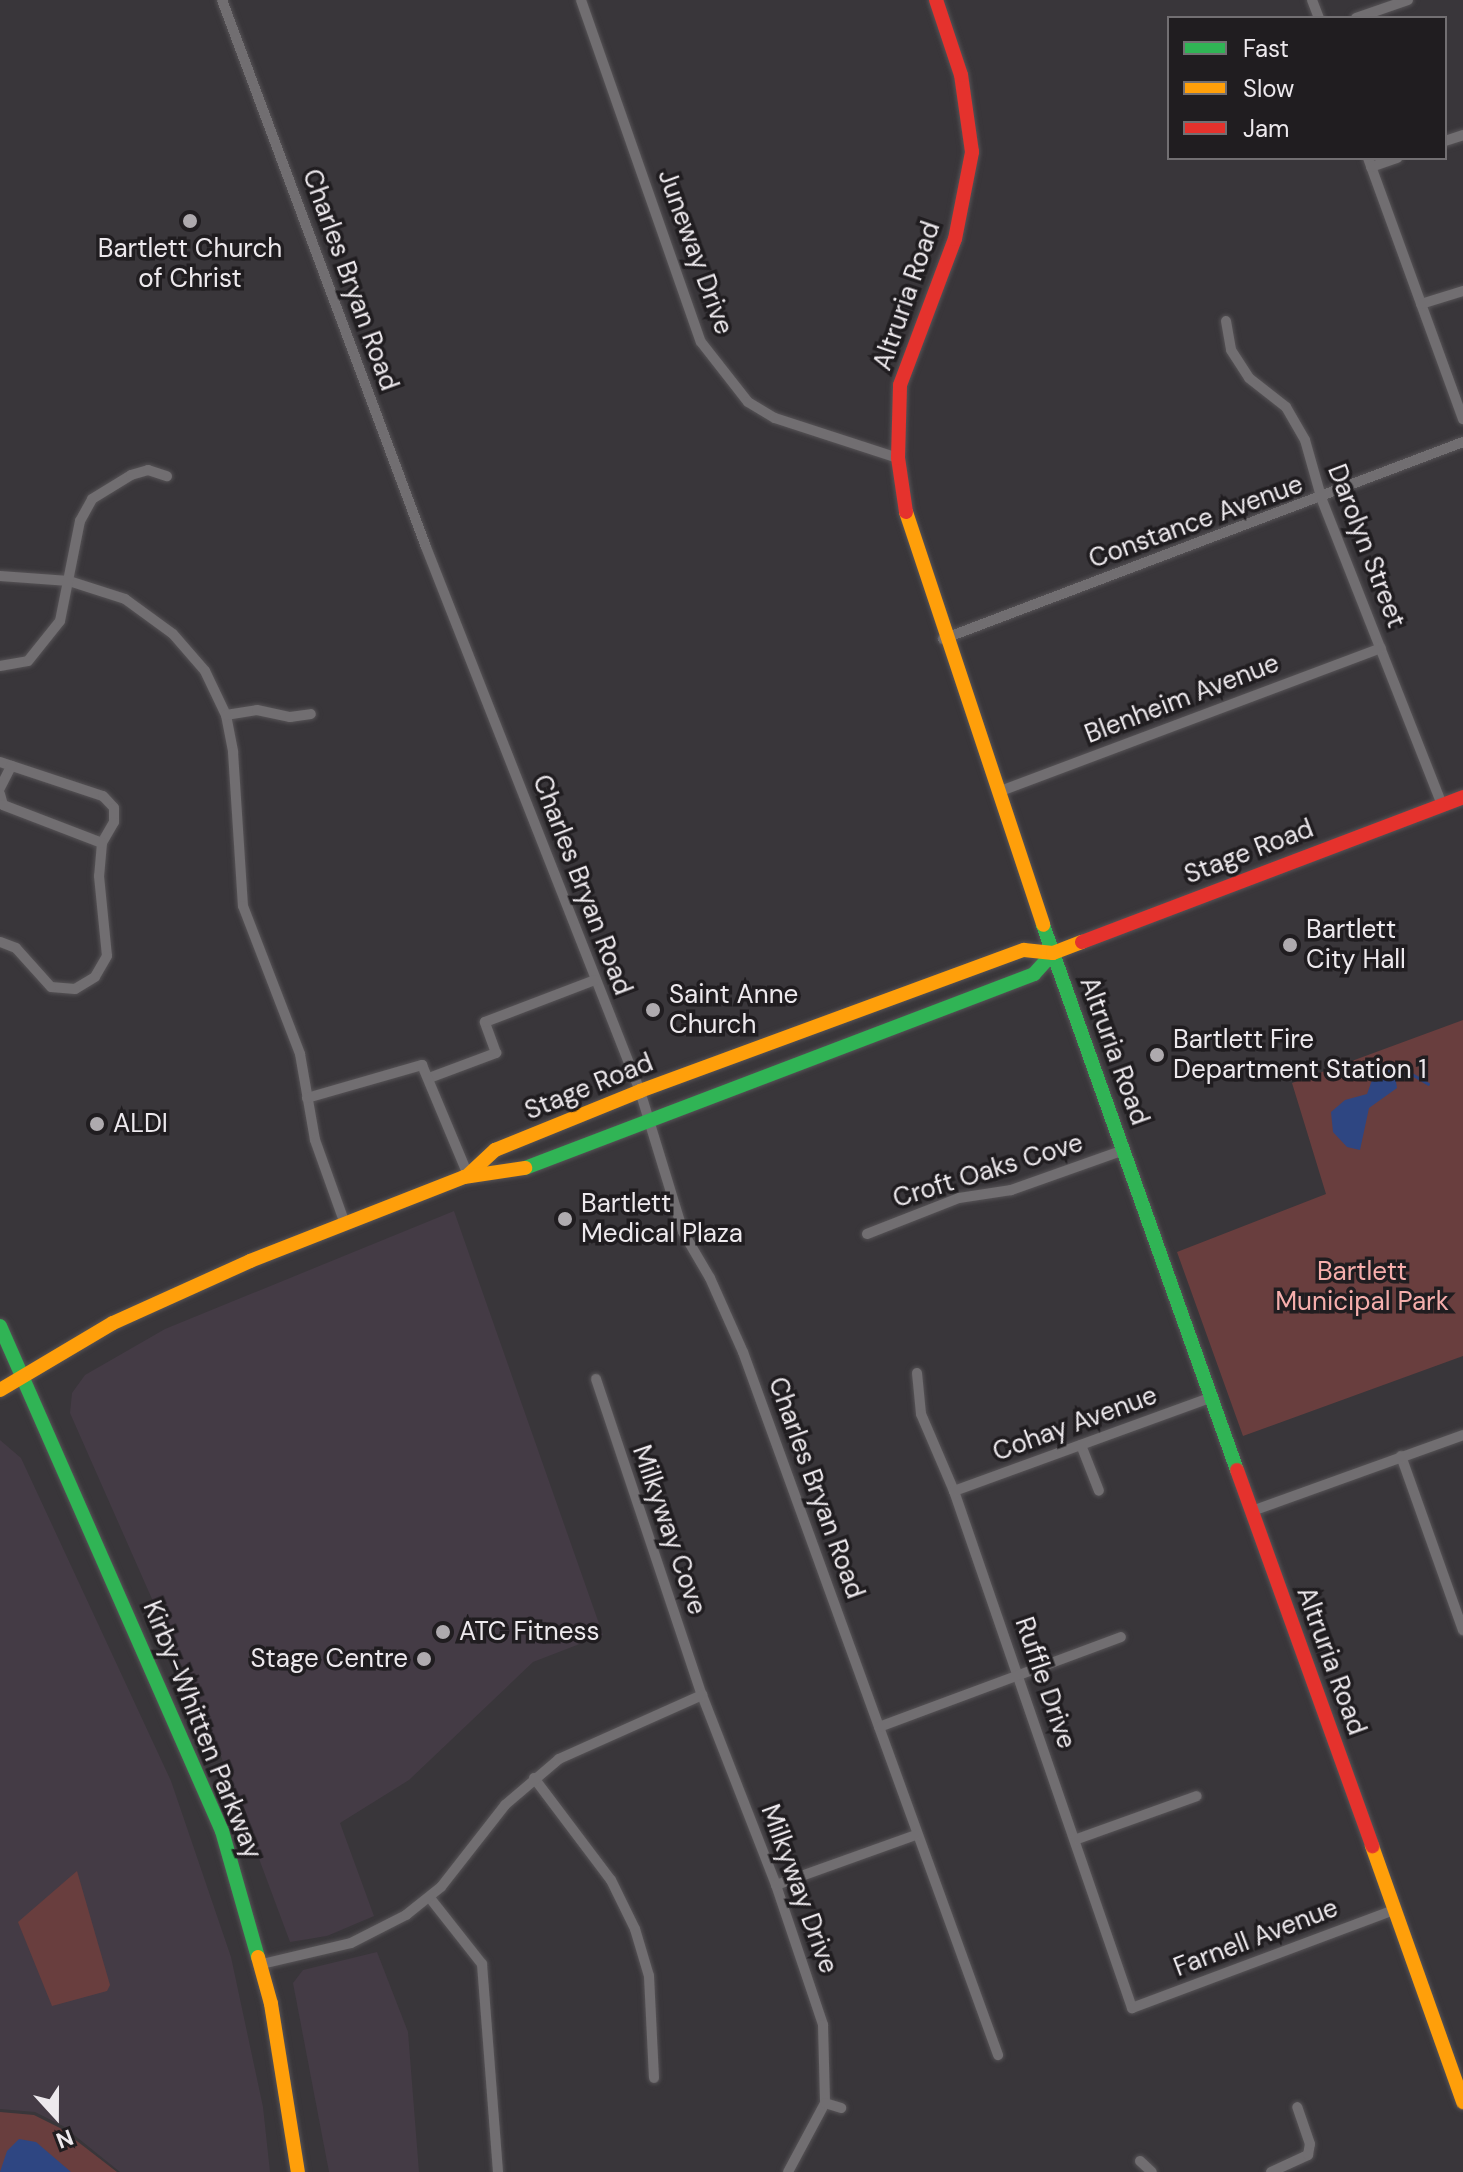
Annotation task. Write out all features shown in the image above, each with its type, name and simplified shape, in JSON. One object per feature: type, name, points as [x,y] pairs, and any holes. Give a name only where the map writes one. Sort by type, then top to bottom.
[{"type":"main road","name":"Altruria Road","points":[[936,0],[961,75],[972,152],[955,239],[900,385],[898,458],[909,531],[943,639],[1053,953],[1463,2102]]},
{"type":"main road","name":"Stage Road","points":[[468,1175],[495,1150],[640,1091],[1024,950],[1053,953],[1463,797]]},
{"type":"main road","name":"Stage Road","points":[[0,1390],[144,1308],[345,1224],[468,1175],[509,1174],[647,1117],[1034,974],[1053,953]]},
{"type":"main road","points":[[834,1020],[843,1045]]},
{"type":"main road","name":"Kirby-Whitten Parkway","points":[[0,1326],[194,1758],[222,1831],[262,1964],[298,2172]]},
{"type":"street","name":"Charles Bryan Road","points":[[222,0],[426,547],[640,1091],[683,1232],[710,1278],[743,1352],[998,2055]]},
{"type":"street","name":"Juneway Drive","points":[[581,0],[701,342],[748,402],[761,410],[898,458]]},
{"type":"street","points":[[1362,16],[1408,0]]},
{"type":"street","points":[[1370,162],[1463,419]]},
{"type":"street","points":[[1421,304],[1463,291]]},
{"type":"street","name":"Darolyn Street","points":[[1226,321],[1231,350],[1249,378],[1286,407],[1305,440],[1322,500],[1442,805]]},
{"type":"street","name":"Constance Avenue","points":[[943,639],[1322,500],[1463,442]]},
{"type":"street","points":[[0,666],[22,664],[35,656],[60,621],[80,521],[92,499],[131,475],[148,470],[167,476]]},
{"type":"street","points":[[0,576],[69,581],[125,599],[159,620],[197,658],[226,715],[233,752],[241,894],[300,1054],[318,1152],[345,1224]]},
{"type":"street","name":"Blenheim Avenue","points":[[998,792],[1381,648]]},
{"type":"street","points":[[226,715],[257,710],[290,717],[311,714]]},
{"type":"street","points":[[0,762],[103,796],[114,808],[114,822],[102,843],[99,876],[107,956],[95,977],[75,989],[51,987],[16,948],[0,942]]},
{"type":"street","points":[[0,788],[11,766]]},
{"type":"street","points":[[0,794],[3,805],[102,843]]},
{"type":"street","points":[[429,1078],[496,1053],[485,1022],[595,980]]},
{"type":"street","points":[[307,1098],[415,1064],[422,1065],[468,1175]]},
{"type":"street","name":"Croft Oaks Cove","points":[[867,1234],[959,1198],[1011,1190],[1124,1150]]},
{"type":"street","name":"Ruffle Drive","points":[[917,1373],[921,1414],[954,1491],[1077,1839],[1132,2008]]},
{"type":"street","name":"Milkyway Cove","points":[[596,1379],[702,1695]]},
{"type":"street","name":"Cohay Avenue","points":[[954,1491],[1212,1397]]},
{"type":"street","points":[[1252,1511],[1463,1435]]},
{"type":"street","points":[[1081,1445],[1099,1491]]},
{"type":"street","points":[[1401,1456],[1459,1607],[1463,1630]]},
{"type":"street","points":[[879,1727],[1121,1637]]},
{"type":"street","points":[[262,1964],[351,1943],[430,1898],[505,1805],[534,1778],[625,1726],[702,1695]]},
{"type":"street","name":"Milkyway Drive","points":[[702,1695],[776,1885],[823,2025],[825,2103],[788,2172]]},
{"type":"street","points":[[534,1778],[611,1880],[635,1929],[649,1976],[654,2078]]},
{"type":"street","points":[[1077,1839],[1197,1796]]},
{"type":"street","points":[[776,1885],[916,1835]]},
{"type":"street","points":[[430,1898],[482,1964],[498,2172]]},
{"type":"street","name":"Farnell Avenue","points":[[1132,2008],[1394,1910]]},
{"type":"street","points":[[825,2103],[841,2108]]},
{"type":"street","points":[[1297,2107],[1310,2144],[1308,2155]]},
{"type":"street","points":[[1308,2155],[1319,2163]]},
{"type":"street","points":[[1271,2172],[1308,2155]]},
{"type":"street","points":[[1140,2161],[1152,2172]]},
{"type":"shaded area","points":[[454,1211],[603,1635],[533,1662],[409,1780],[340,1823],[374,1916],[327,1936],[290,1942],[219,1751],[70,1413],[72,1393],[85,1375],[165,1329]]},
{"type":"shaded area","points":[[0,1440],[21,1458],[171,1781],[231,1957],[263,2107],[270,2172],[120,2172],[63,2126],[35,2112],[0,2109]]},
{"type":"shaded area","points":[[377,1952],[408,2032],[419,2172],[329,2172],[293,1983],[303,1970]]},
{"type":"green space","name":"Bartlett Municipal Park","points":[[1463,1020],[1463,1356],[1243,1436],[1177,1252],[1326,1194],[1292,1083]]},
{"type":"green space","points":[[77,1871],[110,1985],[107,1991],[52,2006],[18,1922]]},
{"type":"green space","points":[[0,2112],[34,2115],[60,2128],[117,2172],[0,2172]]},
{"type":"water","points":[[1386,1065],[1394,1069],[1397,1088],[1369,1108],[1360,1150],[1347,1147],[1333,1132],[1331,1112],[1345,1100],[1367,1094],[1375,1072]]},
{"type":"water","points":[[19,2139],[36,2142],[71,2172],[0,2172],[7,2151]]},
{"type":"waterway","points":[[1397,1076],[1410,1073],[1428,1084]]},
{"type":"traffic: fast","points":[[1043,925],[1237,1470]]},
{"type":"traffic: fast","points":[[525,1168],[1034,974],[1053,953]]},
{"type":"traffic: fast","points":[[0,1326],[222,1831],[258,1957]]},
{"type":"traffic: slow","points":[[906,512],[1043,925]]},
{"type":"traffic: slow","points":[[468,1175],[495,1150],[640,1091],[1024,950],[1053,953],[1082,942]]},
{"type":"traffic: slow","points":[[0,1390],[113,1323],[250,1261],[464,1177],[525,1168]]},
{"type":"traffic: slow","points":[[1372,1846],[1463,2102]]},
{"type":"traffic: slow","points":[[258,1957],[271,2004],[298,2172]]},
{"type":"traffic: jam","points":[[906,512],[898,458],[900,385],[955,239],[972,152],[961,75],[936,0]]},
{"type":"traffic: jam","points":[[1082,942],[1463,797]]},
{"type":"traffic: jam","points":[[1237,1470],[1372,1846]]},
{"type":"place","name":"Bartlett Church of Christ","points":[[190,221]]},
{"type":"place","name":"Bartlett City Hall","points":[[1290,945]]},
{"type":"place","name":"Saint Anne Church","points":[[653,1010]]},
{"type":"place","name":"Bartlett Fire Department Station 1","points":[[1157,1055]]},
{"type":"place","name":"ALDI","points":[[97,1124]]},
{"type":"place","name":"Bartlett Medical Plaza","points":[[565,1219]]},
{"type":"place","name":"ATC Fitness","points":[[443,1632]]},
{"type":"place","name":"Stage Centre","points":[[424,1659]]}]
